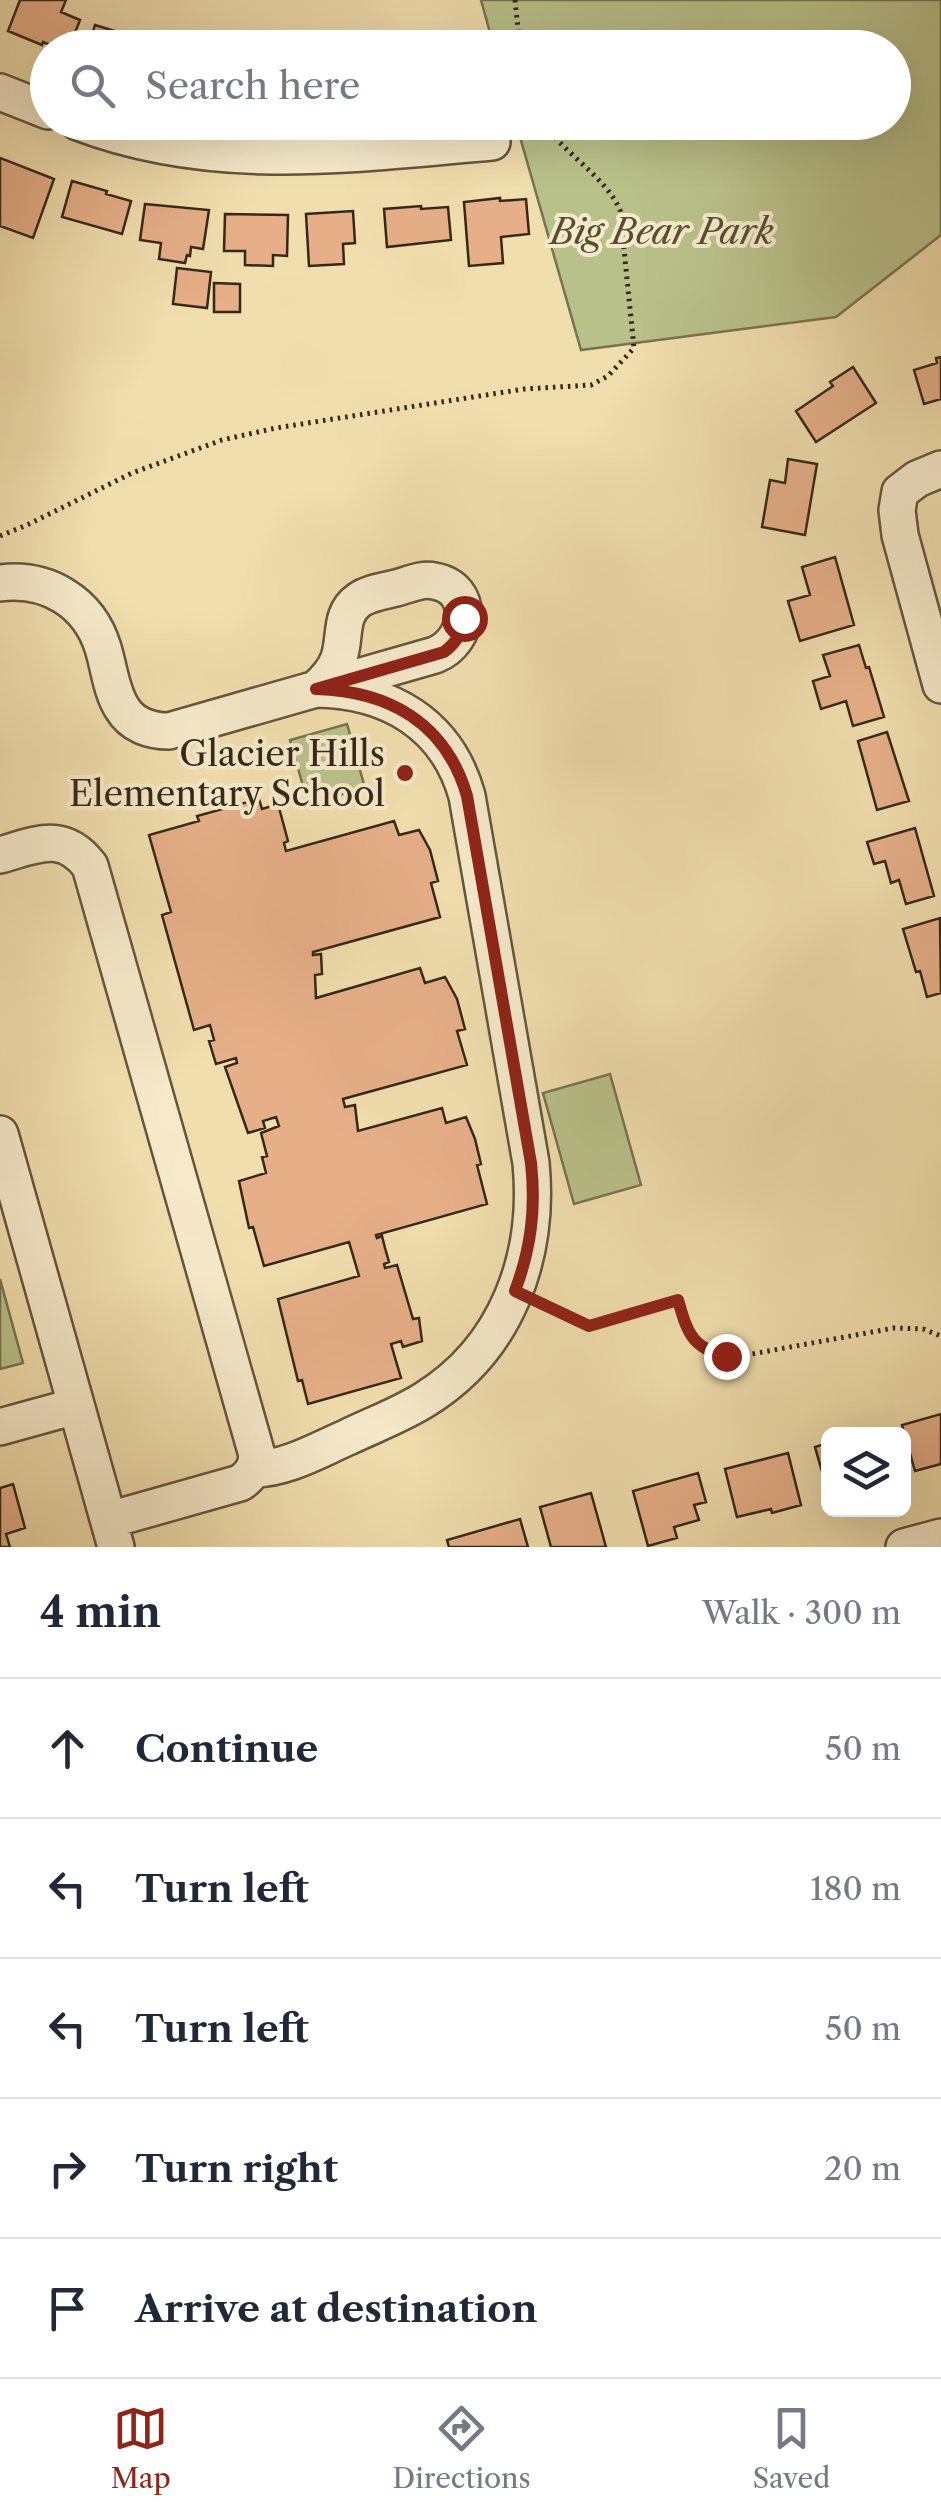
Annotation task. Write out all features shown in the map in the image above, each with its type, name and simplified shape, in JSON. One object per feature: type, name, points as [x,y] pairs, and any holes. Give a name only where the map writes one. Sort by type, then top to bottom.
[{"type":"street","points":[[0,92],[30,104]]},
{"type":"street","points":[[131,140],[246,156],[300,158],[492,142]]},
{"type":"street","points":[[941,469],[917,479],[900,492],[897,510],[900,536],[941,685]]},
{"type":"street","points":[[0,582],[32,582],[60,592],[74,602],[95,628],[121,708],[148,729],[169,731],[316,689],[368,695],[402,710],[433,733],[462,780],[531,1163],[533,1223],[528,1252],[502,1319],[477,1354],[445,1385],[424,1400],[286,1464],[254,1469]]},
{"type":"street","points":[[0,855],[39,844],[63,844],[74,849],[90,866],[257,1454],[251,1475],[240,1483],[112,1534],[0,1134]]},
{"type":"street","points":[[0,1427],[76,1406]]},
{"type":"street","points":[[904,1547],[941,1537]]},
{"type":"path","points":[[515,0],[518,30]]},
{"type":"path","points":[[0,536],[28,526],[132,473],[222,440],[524,389],[591,385],[606,378],[634,348],[620,210],[608,191],[556,140]]},
{"type":"path","points":[[515,1291],[589,1326],[678,1300],[687,1330],[694,1339],[713,1353],[726,1356],[894,1328],[923,1329],[941,1336]]},
{"type":"green space","name":"Big Bear Park","points":[[481,0],[941,0],[941,235],[836,317],[581,350],[521,140],[911,140],[911,30],[489,30]]},
{"type":"green space","points":[[347,724],[365,788],[308,804],[290,740]]},
{"type":"green space","points":[[610,1074],[641,1185],[574,1204],[543,1093]]},
{"type":"green space","points":[[0,1279],[23,1363],[0,1369]]},
{"type":"building","points":[[20,0],[66,0],[61,12],[80,20],[76,30],[30,30],[30,40],[8,31]]},
{"type":"building","points":[[0,158],[54,179],[33,238],[0,226]]},
{"type":"building","points":[[72,181],[131,201],[122,234],[62,217]]},
{"type":"building","points":[[526,199],[529,234],[501,237],[503,263],[469,266],[464,202]]},
{"type":"building","points":[[145,204],[209,210],[203,249],[191,247],[185,263],[159,259],[161,243],[140,240]]},
{"type":"building","points":[[448,207],[451,240],[387,247],[384,209]]},
{"type":"building","points":[[353,211],[355,243],[343,244],[344,264],[309,266],[306,214]]},
{"type":"building","points":[[225,214],[288,215],[287,256],[273,255],[273,266],[245,265],[245,251],[224,251]]},
{"type":"building","points":[[177,268],[211,272],[207,308],[173,304]]},
{"type":"building","points":[[214,283],[240,284],[240,312],[214,312]]},
{"type":"building","points":[[941,357],[941,399],[924,404],[914,370],[937,363],[936,358]]},
{"type":"building","points":[[853,367],[876,403],[816,442],[796,411]]},
{"type":"building","points":[[788,459],[817,464],[805,535],[762,527],[770,480],[785,483]]},
{"type":"building","points":[[835,557],[854,625],[800,641],[788,601],[810,595],[802,567]]},
{"type":"building","points":[[859,645],[884,717],[853,726],[846,701],[821,709],[813,681],[830,676],[823,655]]},
{"type":"building","points":[[887,732],[909,801],[877,810],[858,741]]},
{"type":"building","points":[[259,799],[262,809],[278,804],[288,841],[284,843],[286,851],[394,821],[399,835],[419,830],[430,850],[438,881],[431,883],[440,917],[313,952],[321,954],[322,974],[315,975],[316,998],[420,968],[425,983],[445,977],[457,999],[465,1029],[457,1031],[467,1065],[343,1099],[345,1107],[355,1105],[358,1131],[442,1108],[446,1123],[466,1117],[475,1139],[487,1204],[376,1235],[382,1236],[389,1262],[384,1264],[385,1268],[397,1265],[413,1319],[419,1318],[422,1341],[403,1347],[401,1341],[391,1344],[401,1378],[308,1404],[302,1380],[298,1381],[278,1299],[359,1276],[349,1242],[264,1266],[253,1227],[249,1228],[239,1181],[266,1173],[262,1157],[267,1156],[261,1133],[279,1126],[276,1117],[263,1121],[265,1128],[248,1133],[225,1067],[237,1063],[236,1058],[216,1064],[209,1041],[214,1040],[210,1025],[194,1030],[162,915],[171,912],[149,835],[199,821],[197,816]]},
{"type":"building","points":[[915,828],[934,896],[906,904],[899,880],[891,883],[885,861],[874,864],[867,842]]},
{"type":"building","points":[[940,918],[941,993],[927,997],[903,929]]},
{"type":"building","points":[[941,1414],[941,1464],[915,1471],[911,1427],[902,1425]]},
{"type":"building","points":[[821,1445],[821,1468],[815,1447]]},
{"type":"building","points":[[788,1453],[801,1505],[737,1517],[725,1469]]},
{"type":"building","points":[[698,1473],[706,1502],[694,1505],[699,1520],[674,1527],[677,1538],[648,1546],[633,1491]]},
{"type":"building","points":[[13,1484],[25,1528],[6,1534],[10,1547],[0,1547],[0,1488]]},
{"type":"building","points":[[591,1493],[606,1547],[551,1547],[540,1507]]},
{"type":"building","points":[[520,1519],[528,1547],[449,1547],[447,1540]]},
{"type":"place","name":"Glacier Hills Elementary School","points":[[405,773]]},
{"type":"route","points":[[464,618],[458,638],[444,652],[316,689],[352,691],[402,710],[433,733],[456,764],[462,780],[531,1163],[533,1223],[515,1291],[589,1326],[678,1300],[687,1330],[694,1339],[713,1353],[726,1356]]}]
